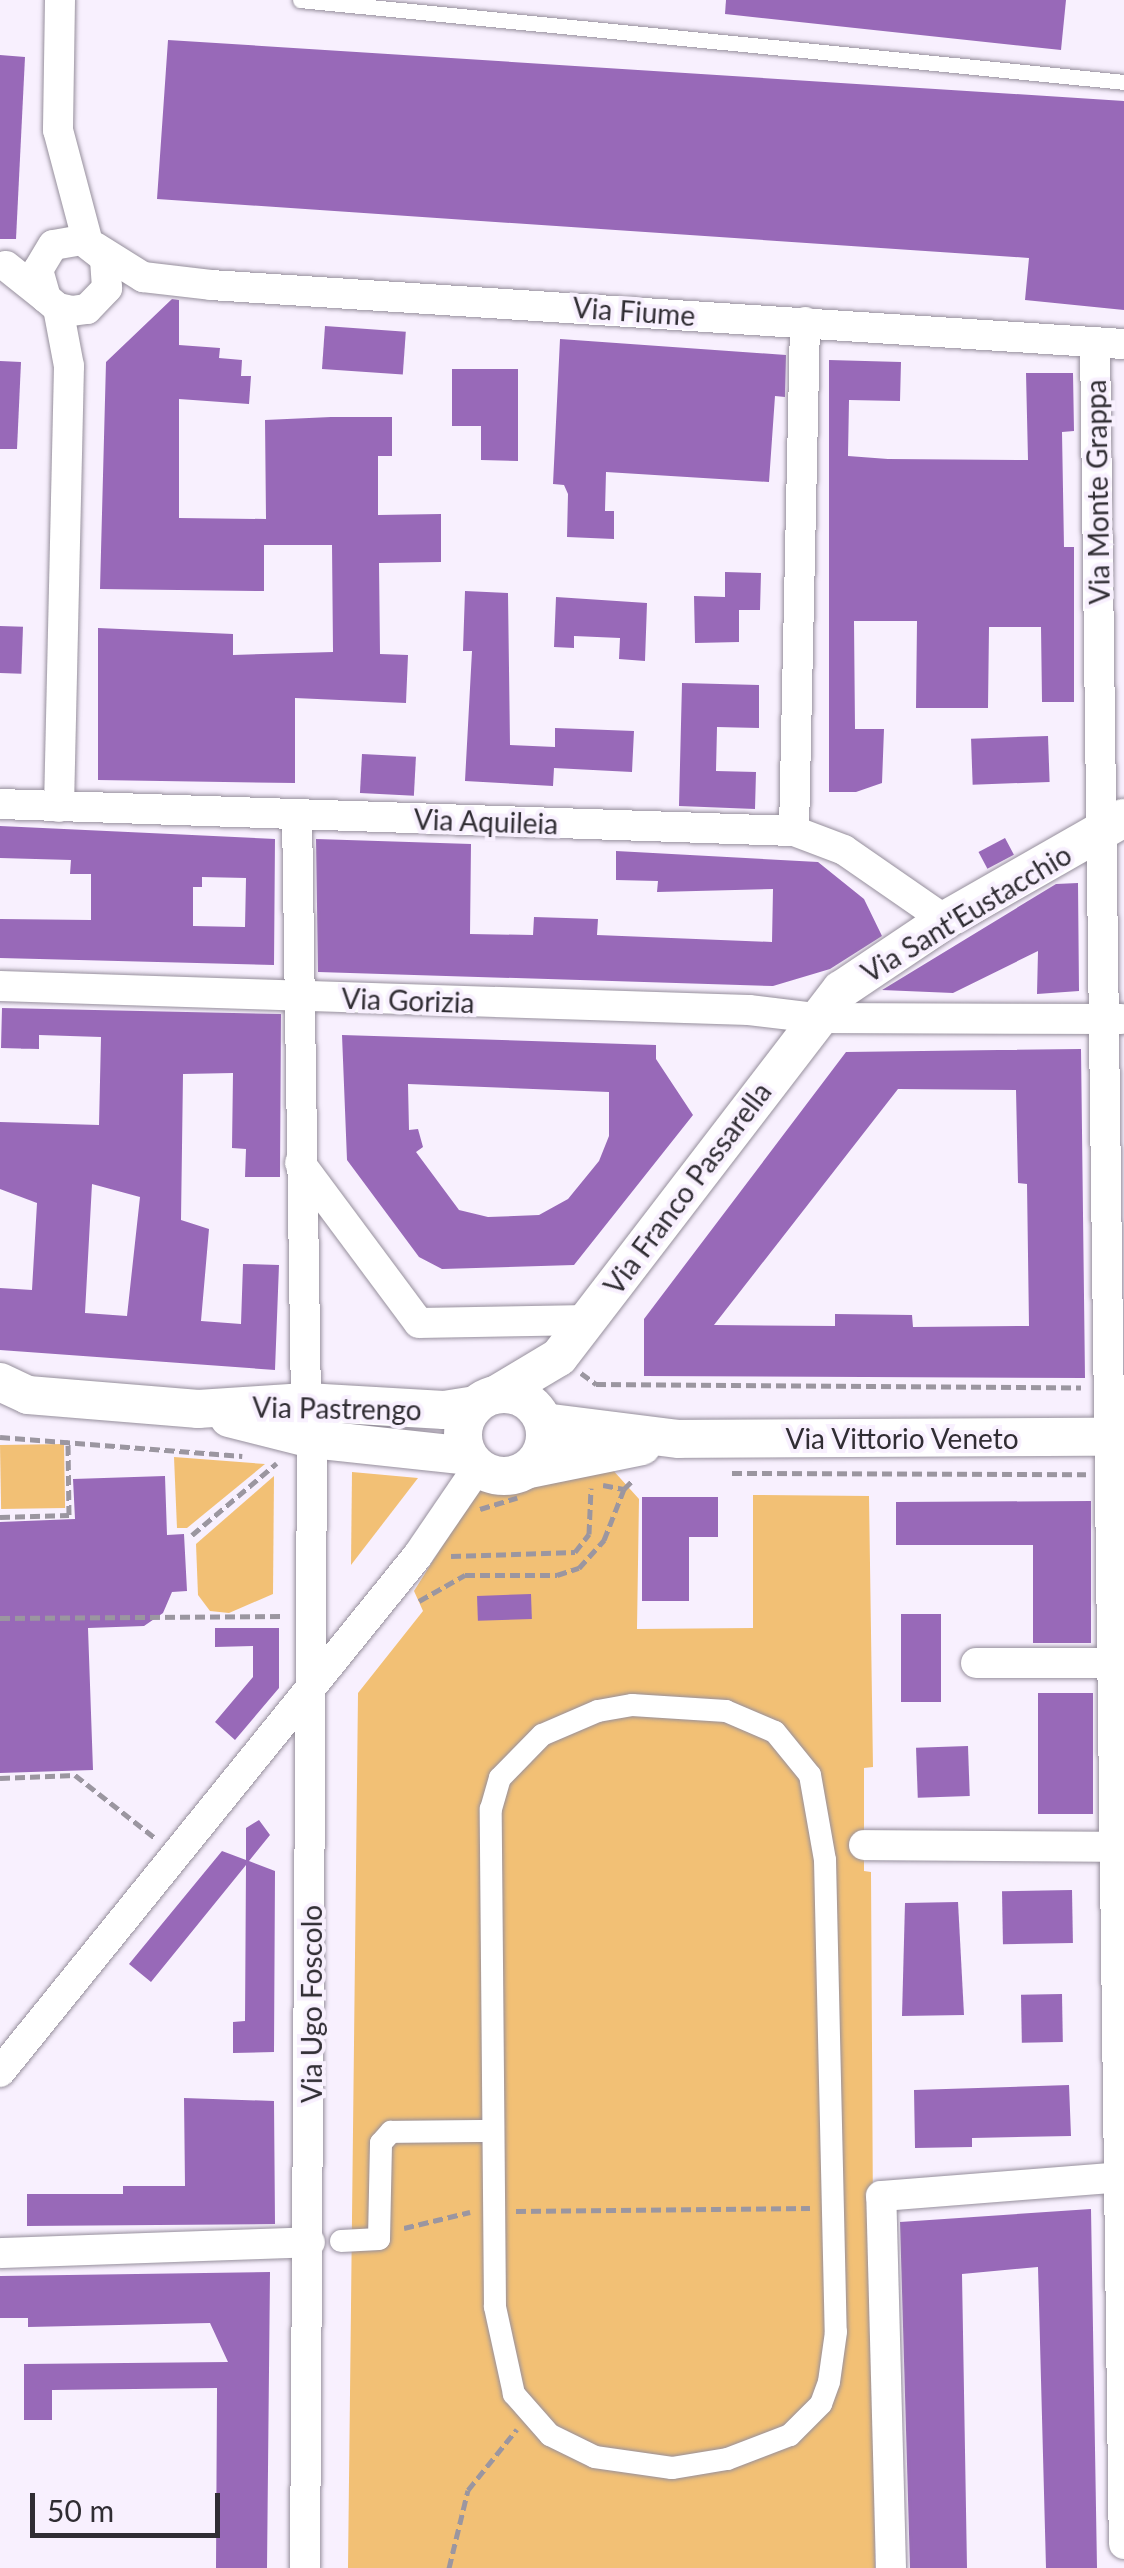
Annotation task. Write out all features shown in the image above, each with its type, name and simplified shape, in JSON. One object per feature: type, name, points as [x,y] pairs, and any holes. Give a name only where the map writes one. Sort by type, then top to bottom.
[{"type":"street","points":[[60,0],[58,130],[69,180],[92,245],[109,272],[69,366]]},
{"type":"street","points":[[59,807],[69,366],[52,303],[38,270],[51,248],[69,180]]},
{"type":"street","points":[[3,266],[51,248],[92,245]]},
{"type":"street","name":"Via Fiume","points":[[92,245],[144,277],[1110,343]]},
{"type":"street","points":[[3,266],[52,303],[96,303],[144,277]]},
{"type":"street","points":[[794,831],[805,322]]},
{"type":"street","name":"Via Monte Grappa","points":[[1110,343],[1114,1020],[1109,1388],[1117,1437],[1111,1474],[1120,1847],[1124,2544]]},
{"type":"street","name":"Via Aquileia","points":[[0,804],[794,831],[844,850],[946,920]]},
{"type":"street","name":"Via Ugo Foscolo","points":[[297,815],[295,996],[309,1421],[310,2242],[304,2568]]},
{"type":"street","name":"Via Sant'Eustacchio","points":[[815,1018],[868,969],[1113,824]]},
{"type":"street","name":"Via Gorizia","points":[[0,986],[748,1010],[815,1018],[1114,1020]]},
{"type":"street","name":"Via Franco Passarella","points":[[542,1418],[558,1358],[815,1018]]},
{"type":"street","points":[[300,1164],[419,1322],[587,1320]]},
{"type":"street","name":"Via Franco Passarella","points":[[486,1399],[558,1358]]},
{"type":"street","name":"Via Pastrengo","points":[[9,1393],[309,1421],[473,1462]]},
{"type":"street","points":[[522,1397],[542,1418],[544,1448],[529,1469],[500,1476],[473,1462],[463,1433],[486,1399],[522,1397]]},
{"type":"street","name":"Via Pastrengo","points":[[309,1421],[444,1410],[486,1399]]},
{"type":"street","name":"Via Vittorio Veneto","points":[[542,1418],[679,1438],[1117,1437]]},
{"type":"street","name":"Via Vittorio Veneto","points":[[529,1469],[679,1438]]},
{"type":"street","points":[[0,2072],[308,1686],[418,1555],[473,1462]]},
{"type":"street","points":[[976,1663],[1113,1663]]},
{"type":"street","points":[[667,1704],[726,1711],[775,1732],[795,1752],[814,1789],[824,1846],[834,2359],[820,2404],[790,2434],[727,2459],[648,2467],[572,2449],[531,2418],[514,2394],[498,2339],[492,2131],[491,1810],[500,1778],[518,1753],[542,1735],[598,1711],[667,1704]]},
{"type":"street","points":[[824,1846],[1120,1847]]},
{"type":"street","points":[[342,2241],[379,2239],[380,2143],[391,2132],[492,2131]]},
{"type":"street","points":[[891,2568],[880,2196],[1122,2177]]},
{"type":"street","points":[[0,2253],[310,2242]]},
{"type":"lane","points":[[300,0],[384,4],[1124,82]]},
{"type":"path","points":[[558,1358],[596,1384],[1109,1388]]},
{"type":"path","points":[[0,1517],[69,1515],[68,1440]]},
{"type":"path","points":[[192,1534],[280,1460]]},
{"type":"path","points":[[716,1472],[1111,1474]]},
{"type":"path","points":[[419,1601],[465,1576],[557,1575],[578,1568],[604,1540],[624,1488],[644,1474]]},
{"type":"path","points":[[418,1555],[576,1552],[588,1534],[591,1478],[624,1488]]},
{"type":"path","points":[[0,1618],[282,1616]]},
{"type":"path","points":[[0,1778],[75,1775],[164,1845]]},
{"type":"path","points":[[379,2239],[432,2216],[494,2211],[833,2207]]},
{"type":"path","points":[[449,2568],[468,2490],[480,2466],[531,2418]]},
{"type":"shaded area","points":[[64,1444],[65,1508],[1,1509],[0,1445]]},
{"type":"shaded area","points":[[174,1457],[265,1464],[187,1528],[177,1528]]},
{"type":"shaded area","points":[[611,1468],[639,1499],[637,1629],[753,1628],[753,1495],[869,1496],[873,1767],[864,1768],[864,1871],[871,1872],[875,2568],[348,2568],[358,1693],[423,1611],[414,1591],[480,1486],[498,1493]]},
{"type":"shaded area","points":[[352,1472],[418,1478],[351,1565]]},
{"type":"shaded area","points":[[274,1476],[273,1594],[229,1613],[210,1611],[198,1595],[196,1544]]},
{"type":"building","points":[[726,0],[1066,0],[1061,50],[725,14]]},
{"type":"building","points":[[168,40],[1124,101],[1124,310],[1025,300],[1029,258],[157,199]]},
{"type":"building","points":[[0,55],[25,57],[16,239],[0,239]]},
{"type":"building","points":[[172,299],[179,300],[179,345],[220,348],[219,358],[242,360],[241,376],[251,376],[249,404],[179,399],[179,518],[266,519],[265,420],[331,417],[392,417],[392,456],[378,456],[378,515],[441,514],[441,562],[379,563],[380,654],[408,655],[406,703],[295,698],[295,783],[98,780],[98,628],[233,634],[233,655],[333,652],[332,545],[264,545],[264,591],[100,589],[106,362]]},
{"type":"building","points":[[325,326],[406,332],[403,375],[322,369]]},
{"type":"building","points":[[560,339],[786,355],[785,397],[775,396],[769,482],[606,472],[605,511],[614,511],[614,539],[567,537],[568,494],[564,485],[553,484]]},
{"type":"building","points":[[829,360],[901,362],[900,401],[849,400],[848,456],[888,459],[1028,460],[1026,373],[1073,373],[1074,431],[1062,432],[1064,547],[1074,547],[1074,702],[1042,702],[1041,627],[989,627],[988,708],[916,708],[917,621],[854,621],[855,729],[884,729],[882,783],[856,792],[829,792]]},
{"type":"building","points":[[0,361],[21,362],[17,449],[0,449]]},
{"type":"building","points":[[452,369],[518,369],[518,461],[481,460],[481,426],[452,426]]},
{"type":"building","points":[[725,572],[761,573],[760,610],[739,610],[739,642],[695,643],[694,596],[725,597]]},
{"type":"building","points":[[465,591],[508,593],[510,745],[555,747],[555,728],[634,731],[632,772],[554,768],[553,786],[465,781],[472,651],[463,651]]},
{"type":"building","points":[[556,597],[647,603],[645,661],[619,659],[620,638],[574,636],[574,648],[554,647]]},
{"type":"building","points":[[0,626],[23,627],[21,674],[0,673]]},
{"type":"building","points":[[682,683],[759,685],[759,728],[717,727],[716,771],[756,772],[755,809],[679,806]]},
{"type":"building","points":[[1048,736],[1050,782],[973,785],[971,739]]},
{"type":"building","points":[[362,754],[416,757],[414,796],[360,793]]},
{"type":"building","points":[[0,826],[275,839],[274,965],[0,958],[0,919],[91,920],[91,874],[70,874],[71,860],[0,858]],"holes":[[[202,877],[246,878],[245,927],[193,926],[193,887],[202,887]]]},
{"type":"building","points":[[1005,838],[1014,855],[987,869],[979,852]]},
{"type":"building","points":[[316,839],[471,844],[470,934],[533,935],[534,917],[598,919],[597,935],[772,942],[773,889],[657,892],[658,881],[616,880],[616,851],[818,862],[864,899],[882,936],[830,969],[773,986],[318,972]]},
{"type":"building","points":[[1078,883],[1079,991],[1037,994],[1038,951],[953,993],[882,990],[1056,884]]},
{"type":"building","points":[[2,1008],[281,1014],[280,1177],[245,1177],[246,1149],[232,1148],[233,1073],[183,1074],[181,1220],[209,1229],[201,1321],[241,1324],[243,1264],[279,1265],[275,1370],[0,1350],[0,1288],[32,1290],[37,1203],[0,1189],[0,1122],[99,1125],[101,1037],[39,1035],[39,1049],[1,1048]],"holes":[[[92,1184],[140,1197],[127,1316],[85,1313]]]},
{"type":"building","points":[[342,1035],[656,1045],[656,1059],[693,1115],[574,1265],[442,1269],[419,1257],[347,1160]],"holes":[[[408,1084],[609,1092],[609,1136],[599,1161],[568,1199],[539,1215],[488,1217],[459,1210],[416,1152],[423,1147],[418,1129],[409,1130]]]},
{"type":"building","points":[[1081,1049],[1085,1378],[644,1376],[644,1319],[846,1052]],"holes":[[[898,1089],[1016,1090],[1018,1183],[1027,1184],[1029,1326],[913,1327],[912,1315],[835,1314],[835,1326],[714,1325]]]},
{"type":"building","points":[[165,1476],[167,1535],[184,1534],[187,1591],[172,1592],[163,1613],[144,1626],[88,1628],[93,1770],[0,1773],[0,1522],[75,1519],[73,1479]]},
{"type":"building","points":[[642,1497],[718,1497],[718,1537],[689,1537],[689,1601],[642,1601]]},
{"type":"building","points":[[1091,1501],[1091,1643],[1033,1643],[1033,1545],[896,1545],[896,1502]]},
{"type":"building","points":[[531,1594],[532,1619],[478,1621],[477,1596]]},
{"type":"building","points":[[901,1614],[941,1614],[941,1702],[901,1702]]},
{"type":"building","points":[[215,1628],[279,1628],[279,1688],[235,1740],[215,1722],[253,1677],[253,1646],[215,1647]]},
{"type":"building","points":[[1038,1693],[1093,1693],[1093,1814],[1038,1814]]},
{"type":"building","points":[[968,1746],[970,1796],[918,1798],[916,1748]]},
{"type":"building","points":[[259,1820],[270,1835],[249,1861],[275,1871],[274,2052],[233,2053],[233,2022],[245,2021],[246,1865],[151,1982],[129,1964],[222,1851],[246,1860],[246,1828]]},
{"type":"building","points":[[1072,1890],[1073,1943],[1003,1944],[1002,1891]]},
{"type":"building","points":[[958,1902],[964,2015],[902,2016],[905,1903]]},
{"type":"building","points":[[1062,1994],[1063,2042],[1022,2043],[1021,1995]]},
{"type":"building","points":[[1069,2085],[1071,2136],[972,2138],[972,2147],[915,2148],[914,2090]]},
{"type":"building","points":[[184,2098],[274,2101],[275,2224],[27,2226],[27,2194],[123,2194],[123,2186],[185,2186]]},
{"type":"building","points":[[1091,2209],[1097,2568],[1046,2568],[1038,2267],[962,2274],[967,2568],[910,2568],[900,2222]]},
{"type":"building","points":[[270,2272],[267,2568],[216,2568],[217,2388],[52,2390],[52,2420],[24,2420],[24,2364],[228,2362],[210,2323],[28,2327],[28,2318],[0,2318],[0,2276]]}]
